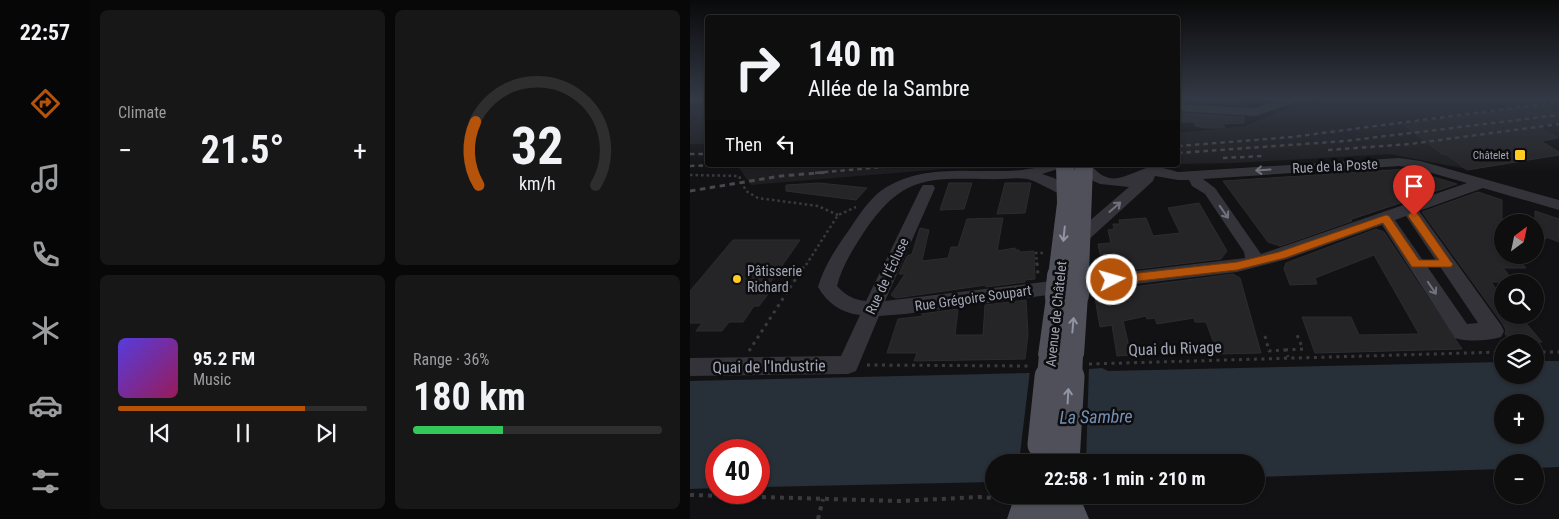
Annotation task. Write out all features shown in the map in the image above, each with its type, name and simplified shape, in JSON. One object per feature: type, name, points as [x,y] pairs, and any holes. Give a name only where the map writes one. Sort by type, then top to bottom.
[{"type":"main road","name":"Avenue de Châtelet","points":[[1048,454],[1062,360],[1062,286],[1067,192],[1065,167]]},
{"type":"main road","name":"Avenue de Châtelet","points":[[1062,286],[1079,239],[1084,167]]},
{"type":"main road","points":[[1047,504],[1071,519]]},
{"type":"street","name":"Rue de la Poste","points":[[1155,168],[1178,176],[1399,162],[1415,164],[1559,205]]},
{"type":"street","points":[[881,198],[902,185],[939,175],[1026,174],[1049,167]]},
{"type":"street","points":[[1086,167],[1092,175],[1105,181],[1126,183],[1155,168]]},
{"type":"street","points":[[1079,239],[1147,180],[1155,168]]},
{"type":"street","points":[[1026,174],[1049,181],[1067,192]]},
{"type":"street","points":[[1195,174],[1197,183],[1210,191],[1252,251],[1255,261]]},
{"type":"street","name":"Rue Grégoire Soupart","points":[[881,198],[830,273],[828,287],[836,298],[854,307],[872,309],[905,307],[1062,286],[1237,266],[1281,255],[1480,184]]},
{"type":"street","name":"Rue de l'Écluse","points":[[848,365],[928,188]]},
{"type":"street","points":[[1386,219],[1462,332],[1494,331],[1410,210]]},
{"type":"street","points":[[1416,264],[1447,264]]},
{"type":"street","name":"Quai de l'Industrie","points":[[690,367],[848,365]]},
{"type":"path","points":[[690,175],[739,176],[746,191],[758,198],[818,206],[838,216]]},
{"type":"path","points":[[739,367],[838,216],[866,201],[881,198]]},
{"type":"path","points":[[1036,253],[1062,286]]},
{"type":"path","points":[[1265,336],[1269,351],[1303,349],[1297,335]]},
{"type":"path","points":[[1286,350],[1288,357]]},
{"type":"path","name":"Quai du Rivage","points":[[848,365],[1494,352]]},
{"type":"path","points":[[1544,352],[1559,352]]},
{"type":"path","points":[[690,495],[899,501],[980,497]]},
{"type":"path","points":[[818,518],[823,499]]},
{"type":"shaded area","points":[[690,123],[705,123],[705,144],[690,144]]},
{"type":"shaded area","points":[[1252,123],[1559,123],[1559,137],[1516,145],[1466,169],[1390,154],[1234,163],[1180,164],[1180,133],[1245,126]]},
{"type":"shaded area","points":[[738,167],[1032,167],[943,169],[751,185]]},
{"type":"water","name":"La Sambre","points":[[1544,361],[1559,361],[1559,467],[1544,468],[1544,454],[1494,454],[1494,469],[1265,477],[1265,454],[985,454],[985,482],[770,487],[770,439],[705,439],[705,488],[690,489],[690,381],[1030,373],[1102,368],[1108,371],[1494,362],[1494,384],[1544,384]]},
{"type":"pier","points":[[1089,366],[1086,454],[1020,454],[1030,371]]},
{"type":"building","points":[[1195,123],[1239,123],[1223,124],[1225,128],[1195,126]]},
{"type":"building","points":[[1549,123],[1535,125],[1558,138],[1541,141],[1559,152],[1559,155],[1467,170],[1446,154],[1442,154],[1403,124]]},
{"type":"building","points":[[1407,169],[1457,184],[1349,220],[1352,221],[1280,246],[1268,242],[1223,181]]},
{"type":"building","points":[[819,183],[867,188],[856,200],[786,191],[786,185]]},
{"type":"building","points":[[949,183],[972,183],[964,209],[940,210]]},
{"type":"building","points":[[1005,183],[1031,183],[1025,213],[997,214]]},
{"type":"building","points":[[1478,192],[1502,200],[1502,214],[1494,214],[1494,264],[1523,264],[1526,268],[1503,268],[1508,274],[1494,274],[1494,282],[1491,282],[1494,286],[1494,312],[1422,212]]},
{"type":"building","points":[[1199,203],[1227,251],[1221,259],[1104,273],[1098,244],[1111,243],[1108,230],[1114,229],[1113,224],[1120,224],[1119,220],[1146,218],[1153,236],[1180,233],[1168,208]]},
{"type":"building","points":[[1544,214],[1559,219],[1559,242],[1546,237],[1546,239],[1544,238]]},
{"type":"building","points":[[1003,218],[997,251],[1015,248],[1015,250],[1020,252],[1034,251],[1035,279],[1025,280],[1025,282],[986,287],[986,285],[896,298],[891,295],[905,274],[899,274],[907,256],[912,254],[920,228],[929,230],[922,261],[948,258],[951,247],[958,247],[967,219]]},
{"type":"building","points":[[1376,229],[1384,232],[1462,349],[1315,353],[1302,317],[1351,317],[1359,335],[1419,334],[1374,255],[1315,278],[1317,284],[1290,285],[1284,269],[1286,263]]},
{"type":"building","name":"Pâtisserie Richard","points":[[733,240],[800,240],[763,293],[769,293],[759,306],[754,306],[743,322],[729,322],[722,331],[696,331],[702,323],[690,323],[690,291]]},
{"type":"building","points":[[1233,274],[1240,278],[1261,353],[1218,354],[1206,322],[1195,322],[1194,318],[1157,324],[1155,318],[1147,319],[1146,316],[1123,321],[1131,355],[1117,356],[1112,325],[1100,327],[1094,292]]},
{"type":"building","points":[[1026,300],[1028,334],[1025,359],[914,361],[917,353],[887,353],[898,319],[958,309],[955,335],[983,335],[985,305]]},
{"type":"building","points":[[1503,324],[1527,324],[1535,334],[1505,334],[1506,330]]},
{"type":"railway","points":[[1180,146],[1292,137],[1397,123]]},
{"type":"railway","points":[[1180,153],[1345,141],[1491,123]]},
{"type":"railway","points":[[1328,150],[1410,144],[1559,124]]},
{"type":"railway","points":[[690,154],[705,154]]},
{"type":"railway","points":[[1223,158],[1263,156]]},
{"type":"railway","points":[[690,166],[705,166]]},
{"type":"railway","points":[[815,173],[882,167]]},
{"type":"railway","points":[[690,191],[781,176],[829,172]]},
{"type":"place","name":"Châtelet","points":[[1520,155]]},
{"type":"place","name":"Pâtisserie Richard","points":[[737,279]]},
{"type":"route","points":[[1112,280],[1237,266],[1281,255],[1386,219],[1416,264],[1447,264],[1414,216]]}]
